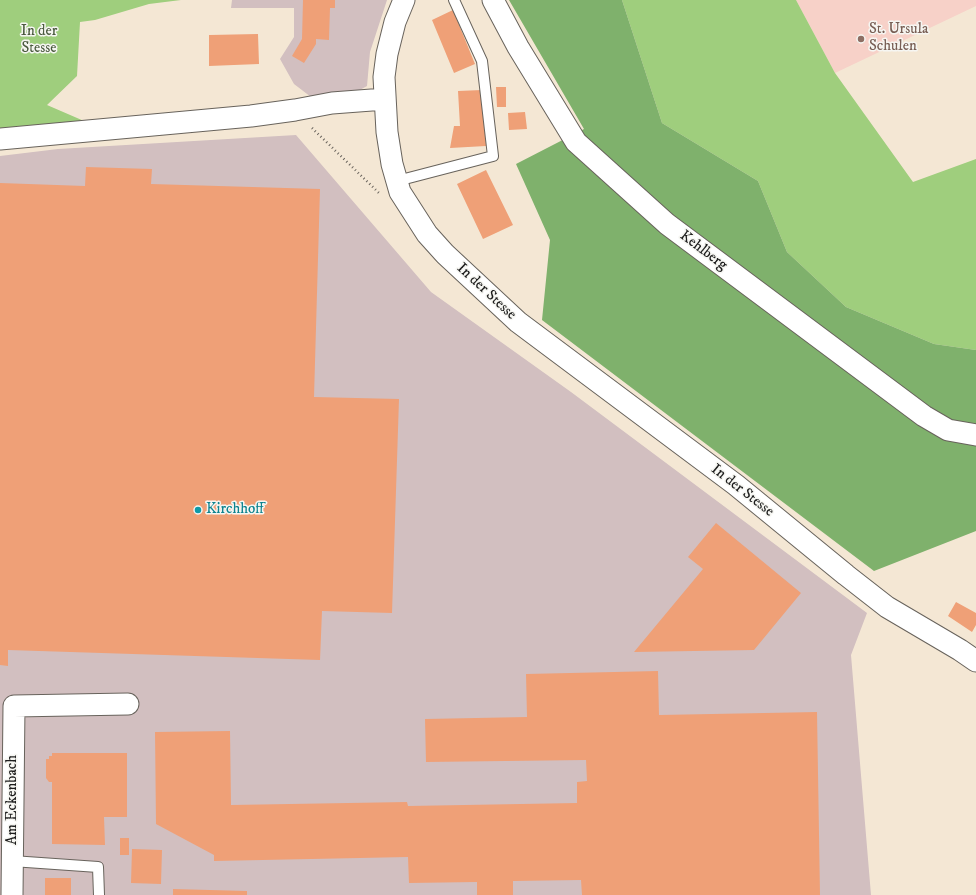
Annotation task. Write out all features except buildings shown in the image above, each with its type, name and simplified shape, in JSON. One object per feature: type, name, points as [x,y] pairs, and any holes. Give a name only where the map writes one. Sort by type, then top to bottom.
[{"type":"street","name":"In der Stesse","points":[[404,0],[395,22],[387,54],[384,77],[387,132],[392,164],[400,192],[427,234],[445,254],[518,322],[736,485],[887,607],[976,661]]},
{"type":"street","name":"Kehlberg","points":[[493,0],[518,47],[576,142],[668,224],[924,416],[948,430],[976,435]]},
{"type":"street","points":[[0,139],[251,116],[295,110],[332,102],[385,99]]},
{"type":"street","name":"Am Eckenbach","points":[[12,895],[7,706],[128,704]]},
{"type":"lane","points":[[397,182],[493,156],[482,61],[454,0]]},
{"type":"lane","points":[[12,861],[98,867],[99,895]]},
{"type":"shaded area","points":[[232,0],[387,0],[370,52],[367,86],[358,91],[311,97],[294,84],[280,59],[294,37],[294,8],[231,8]]},
{"type":"shaded area","name":"St. Ursula Schulen","points":[[796,0],[976,0],[976,6],[835,73]]},
{"type":"shaded area","points":[[296,135],[431,292],[571,392],[867,613],[851,655],[871,895],[0,895],[0,156],[58,149]]},
{"type":"green space","name":"In der Stesse","points":[[0,0],[181,0],[149,4],[95,20],[80,22],[77,76],[47,105],[91,124],[0,133]]},
{"type":"green space","points":[[509,0],[622,0],[662,123],[758,181],[787,252],[846,307],[934,344],[976,350],[976,531],[874,571],[542,320],[550,240],[516,164],[584,129]]},
{"type":"green space","points":[[622,0],[796,0],[835,73],[913,182],[976,159],[976,350],[934,344],[846,307],[787,252],[758,181],[662,123]]},
{"type":"place","name":"St. Ursula Schulen","points":[[861,39]]},
{"type":"place","name":"Kirchhoff","points":[[198,510]]}]
